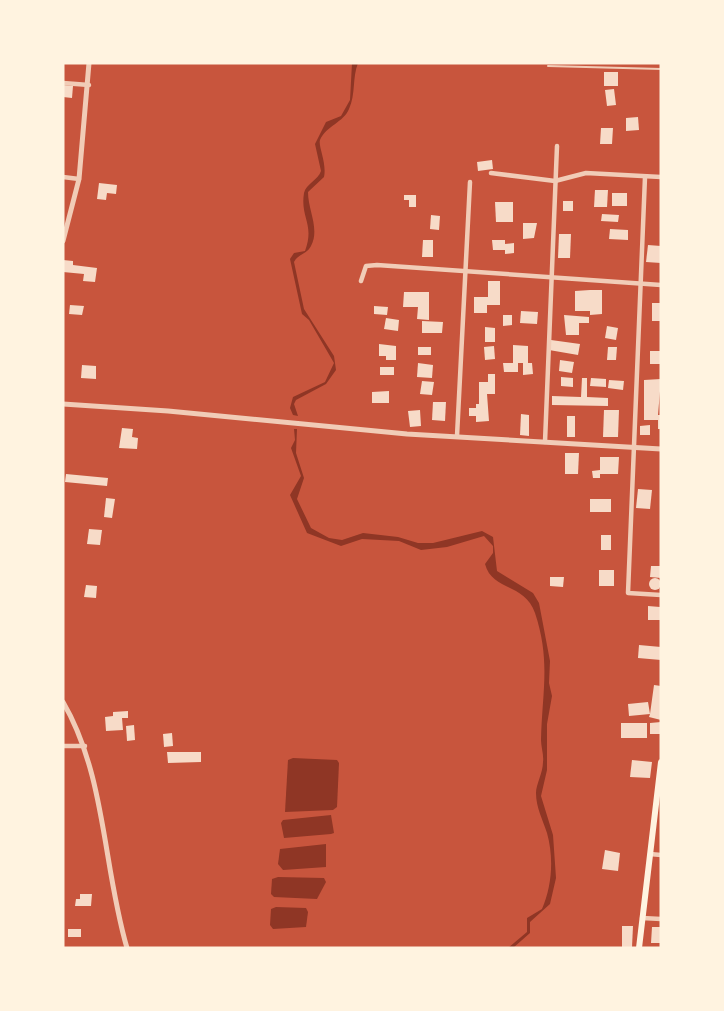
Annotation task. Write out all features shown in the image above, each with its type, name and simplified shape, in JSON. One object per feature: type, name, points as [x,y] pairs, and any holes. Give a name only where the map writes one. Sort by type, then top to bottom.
[{"type":"main road","points":[[639,948],[661,762]]},
{"type":"street","points":[[63,241],[79,179],[88,63]]},
{"type":"street","points":[[63,83],[88,85]]},
{"type":"street","points":[[545,442],[557,146]]},
{"type":"street","points":[[491,173],[555,181],[586,173],[661,177]]},
{"type":"street","points":[[63,177],[79,179]]},
{"type":"street","points":[[645,177],[628,593],[661,595]]},
{"type":"street","points":[[457,436],[470,182]]},
{"type":"street","points":[[361,281],[366,266],[377,265],[661,285]]},
{"type":"street","points":[[63,404],[168,411],[407,434],[661,449]]},
{"type":"street","points":[[63,702],[85,746],[111,882],[127,948]]},
{"type":"street","points":[[63,746],[85,746]]},
{"type":"street","points":[[650,854],[661,855]]},
{"type":"street","points":[[642,918],[661,919]]},
{"type":"lane","points":[[548,66],[661,69]]},
{"type":"shaded area","points":[[352,63],[358,63],[351,103],[347,113],[326,131],[320,140],[324,177],[308,192],[314,226],[313,240],[309,249],[294,262],[304,309],[334,356],[336,370],[326,384],[296,400],[294,404],[298,416],[293,415],[290,408],[293,397],[325,382],[334,363],[309,320],[302,314],[290,259],[294,253],[305,251],[308,242],[304,193],[321,171],[315,144],[326,122],[341,116],[350,100]]},
{"type":"shaded area","points":[[294,429],[297,429],[296,453],[304,478],[297,499],[311,528],[329,538],[342,540],[363,533],[398,537],[418,543],[433,543],[482,531],[493,537],[497,571],[533,593],[539,603],[550,661],[549,683],[552,696],[547,724],[547,770],[541,796],[553,835],[556,878],[550,904],[530,922],[530,933],[513,948],[508,948],[527,932],[527,918],[542,909],[551,872],[551,852],[536,798],[543,759],[541,740],[544,662],[543,646],[535,613],[524,596],[494,579],[489,573],[485,564],[493,553],[493,546],[484,536],[447,547],[421,550],[399,541],[362,539],[341,546],[307,533],[290,495],[301,476],[291,448],[295,440]]},
{"type":"shaded area","points":[[293,758],[337,760],[339,763],[337,807],[333,810],[285,812],[288,760]]},
{"type":"shaded area","points":[[331,815],[334,833],[284,838],[281,823],[283,820]]},
{"type":"shaded area","points":[[326,844],[326,867],[283,870],[278,864],[280,849]]},
{"type":"shaded area","points":[[278,877],[324,878],[326,882],[317,899],[274,897],[271,894],[272,879]]},
{"type":"shaded area","points":[[276,907],[306,908],[308,912],[306,927],[273,929],[270,925],[271,909]]},
{"type":"building","points":[[604,72],[618,72],[618,86],[604,86]]},
{"type":"building","points":[[63,85],[73,86],[72,98],[63,97]]},
{"type":"building","points":[[614,89],[616,105],[607,106],[605,90]]},
{"type":"building","points":[[638,117],[639,130],[626,131],[626,118]]},
{"type":"building","points":[[601,128],[613,128],[612,144],[600,144]]},
{"type":"building","points":[[492,160],[493,169],[478,171],[477,162]]},
{"type":"building","points":[[99,183],[117,185],[116,194],[107,193],[106,200],[97,199]]},
{"type":"building","points":[[595,190],[608,190],[607,207],[594,207]]},
{"type":"building","points":[[612,193],[627,193],[627,206],[612,206]]},
{"type":"building","points":[[404,195],[416,195],[416,207],[409,207],[409,200],[404,200]]},
{"type":"building","points":[[563,201],[573,201],[573,211],[563,211]]},
{"type":"building","points":[[495,202],[513,202],[513,222],[496,222]]},
{"type":"building","points":[[602,214],[619,215],[618,222],[601,221]]},
{"type":"building","points":[[431,215],[440,216],[439,230],[430,229]]},
{"type":"building","points":[[523,223],[537,223],[534,238],[523,239]]},
{"type":"building","points":[[610,229],[628,230],[628,240],[609,239]]},
{"type":"building","points":[[559,234],[571,234],[570,258],[558,258]]},
{"type":"building","points":[[423,240],[433,240],[433,257],[422,257]]},
{"type":"building","points":[[492,240],[505,240],[505,244],[514,243],[514,253],[505,254],[505,250],[493,250]]},
{"type":"building","points":[[648,245],[661,246],[661,263],[646,262]]},
{"type":"building","points":[[63,260],[73,261],[73,265],[97,268],[95,282],[83,281],[84,274],[63,272]]},
{"type":"building","points":[[488,281],[500,281],[500,305],[487,305],[487,313],[474,313],[474,297],[488,297]]},
{"type":"building","points":[[602,290],[602,314],[590,315],[590,311],[575,311],[575,291]]},
{"type":"building","points":[[404,292],[429,292],[429,320],[417,319],[418,307],[403,307]]},
{"type":"building","points":[[652,303],[661,303],[661,321],[652,321]]},
{"type":"building","points":[[70,305],[84,306],[82,315],[69,314]]},
{"type":"building","points":[[374,306],[388,307],[387,315],[374,314]]},
{"type":"building","points":[[521,311],[538,312],[537,324],[520,323]]},
{"type":"building","points":[[503,315],[512,315],[512,325],[503,326]]},
{"type":"building","points":[[564,315],[589,317],[589,323],[579,323],[579,335],[566,335]]},
{"type":"building","points":[[386,318],[399,320],[398,331],[384,329]]},
{"type":"building","points":[[422,321],[443,322],[442,333],[422,333]]},
{"type":"building","points":[[607,326],[618,328],[616,340],[605,338]]},
{"type":"building","points":[[485,327],[495,328],[495,342],[485,342]]},
{"type":"building","points":[[551,340],[580,344],[578,355],[549,350]]},
{"type":"building","points":[[379,344],[396,346],[396,360],[386,360],[386,356],[379,356]]},
{"type":"building","points":[[513,345],[528,346],[528,363],[532,363],[533,374],[523,375],[523,363],[518,363],[518,372],[504,372],[503,363],[513,363]]},
{"type":"building","points":[[494,346],[495,359],[485,360],[484,347]]},
{"type":"building","points":[[418,347],[431,347],[431,355],[418,355]]},
{"type":"building","points":[[608,347],[617,347],[616,360],[607,360]]},
{"type":"building","points":[[650,351],[661,351],[661,364],[650,364]]},
{"type":"building","points":[[560,360],[574,362],[572,373],[559,371]]},
{"type":"building","points":[[418,363],[433,365],[432,378],[417,377]]},
{"type":"building","points":[[82,365],[96,366],[96,379],[81,378]]},
{"type":"building","points":[[380,367],[394,367],[394,375],[380,375]]},
{"type":"building","points":[[488,374],[495,374],[495,394],[487,394],[489,421],[476,422],[476,416],[469,416],[469,408],[476,408],[476,404],[479,404],[479,382],[488,382]]},
{"type":"building","points":[[561,377],[573,378],[573,387],[561,386]]},
{"type":"building","points":[[582,378],[587,378],[587,397],[608,398],[608,406],[552,405],[552,396],[581,397]]},
{"type":"building","points":[[591,378],[606,379],[606,387],[590,386]]},
{"type":"building","points":[[661,379],[658,415],[661,415],[661,429],[658,429],[658,420],[644,420],[644,380]]},
{"type":"building","points":[[609,380],[624,381],[623,390],[608,388]]},
{"type":"building","points":[[422,381],[434,382],[432,395],[420,394]]},
{"type":"building","points":[[389,391],[389,403],[372,403],[372,392]]},
{"type":"building","points":[[433,402],[446,402],[445,421],[432,420]]},
{"type":"building","points":[[420,410],[421,426],[410,427],[408,411]]},
{"type":"building","points":[[604,410],[619,410],[618,437],[603,437]]},
{"type":"building","points":[[521,414],[529,415],[529,436],[520,435]]},
{"type":"building","points":[[567,416],[575,416],[575,437],[567,437]]},
{"type":"building","points":[[650,425],[650,435],[640,435],[640,426]]},
{"type":"building","points":[[122,428],[133,429],[132,437],[138,438],[137,449],[119,448]]},
{"type":"building","points":[[565,453],[579,453],[578,474],[565,474]]},
{"type":"building","points":[[600,457],[619,457],[618,474],[600,474],[600,478],[593,478],[592,471],[600,470]]},
{"type":"building","points":[[66,474],[108,478],[107,486],[65,482]]},
{"type":"building","points":[[638,489],[652,490],[650,509],[636,508]]},
{"type":"building","points":[[106,498],[115,499],[112,518],[104,517]]},
{"type":"building","points":[[590,499],[611,499],[611,512],[590,512]]},
{"type":"building","points":[[89,529],[102,530],[100,545],[87,544]]},
{"type":"building","points":[[601,535],[611,535],[611,550],[601,550]]},
{"type":"building","points":[[651,566],[661,566],[661,578],[650,577]]},
{"type":"building","points":[[599,570],[614,570],[614,586],[599,586]]},
{"type":"building","points":[[550,577],[564,577],[563,587],[550,586]]},
{"type":"building","points":[[657,578],[661,584],[657,590],[653,590],[649,582]]},
{"type":"building","points":[[86,585],[97,586],[96,598],[84,597]]},
{"type":"building","points":[[648,606],[660,607],[660,620],[648,620]]},
{"type":"building","points":[[639,645],[661,647],[661,660],[638,658]]},
{"type":"building","points":[[654,685],[661,686],[661,720],[649,717]]},
{"type":"building","points":[[648,702],[650,714],[629,716],[628,704]]},
{"type":"building","points":[[128,711],[128,718],[122,718],[123,730],[106,731],[105,717],[113,716],[113,712]]},
{"type":"building","points":[[661,722],[661,734],[650,734],[650,723]]},
{"type":"building","points":[[621,723],[647,723],[647,738],[621,738]]},
{"type":"building","points":[[134,725],[135,740],[127,741],[126,726]]},
{"type":"building","points":[[172,733],[173,746],[164,747],[163,734]]},
{"type":"building","points":[[167,752],[201,752],[201,762],[168,763]]},
{"type":"building","points":[[632,760],[652,762],[650,778],[630,777]]},
{"type":"building","points":[[605,850],[620,853],[618,871],[602,869]]},
{"type":"building","points":[[80,894],[92,894],[91,906],[75,906],[76,899],[80,899]]},
{"type":"building","points":[[622,926],[633,926],[632,947],[622,947]]},
{"type":"building","points":[[652,927],[661,927],[661,943],[651,943]]},
{"type":"building","points":[[68,929],[81,929],[81,937],[68,937]]}]
